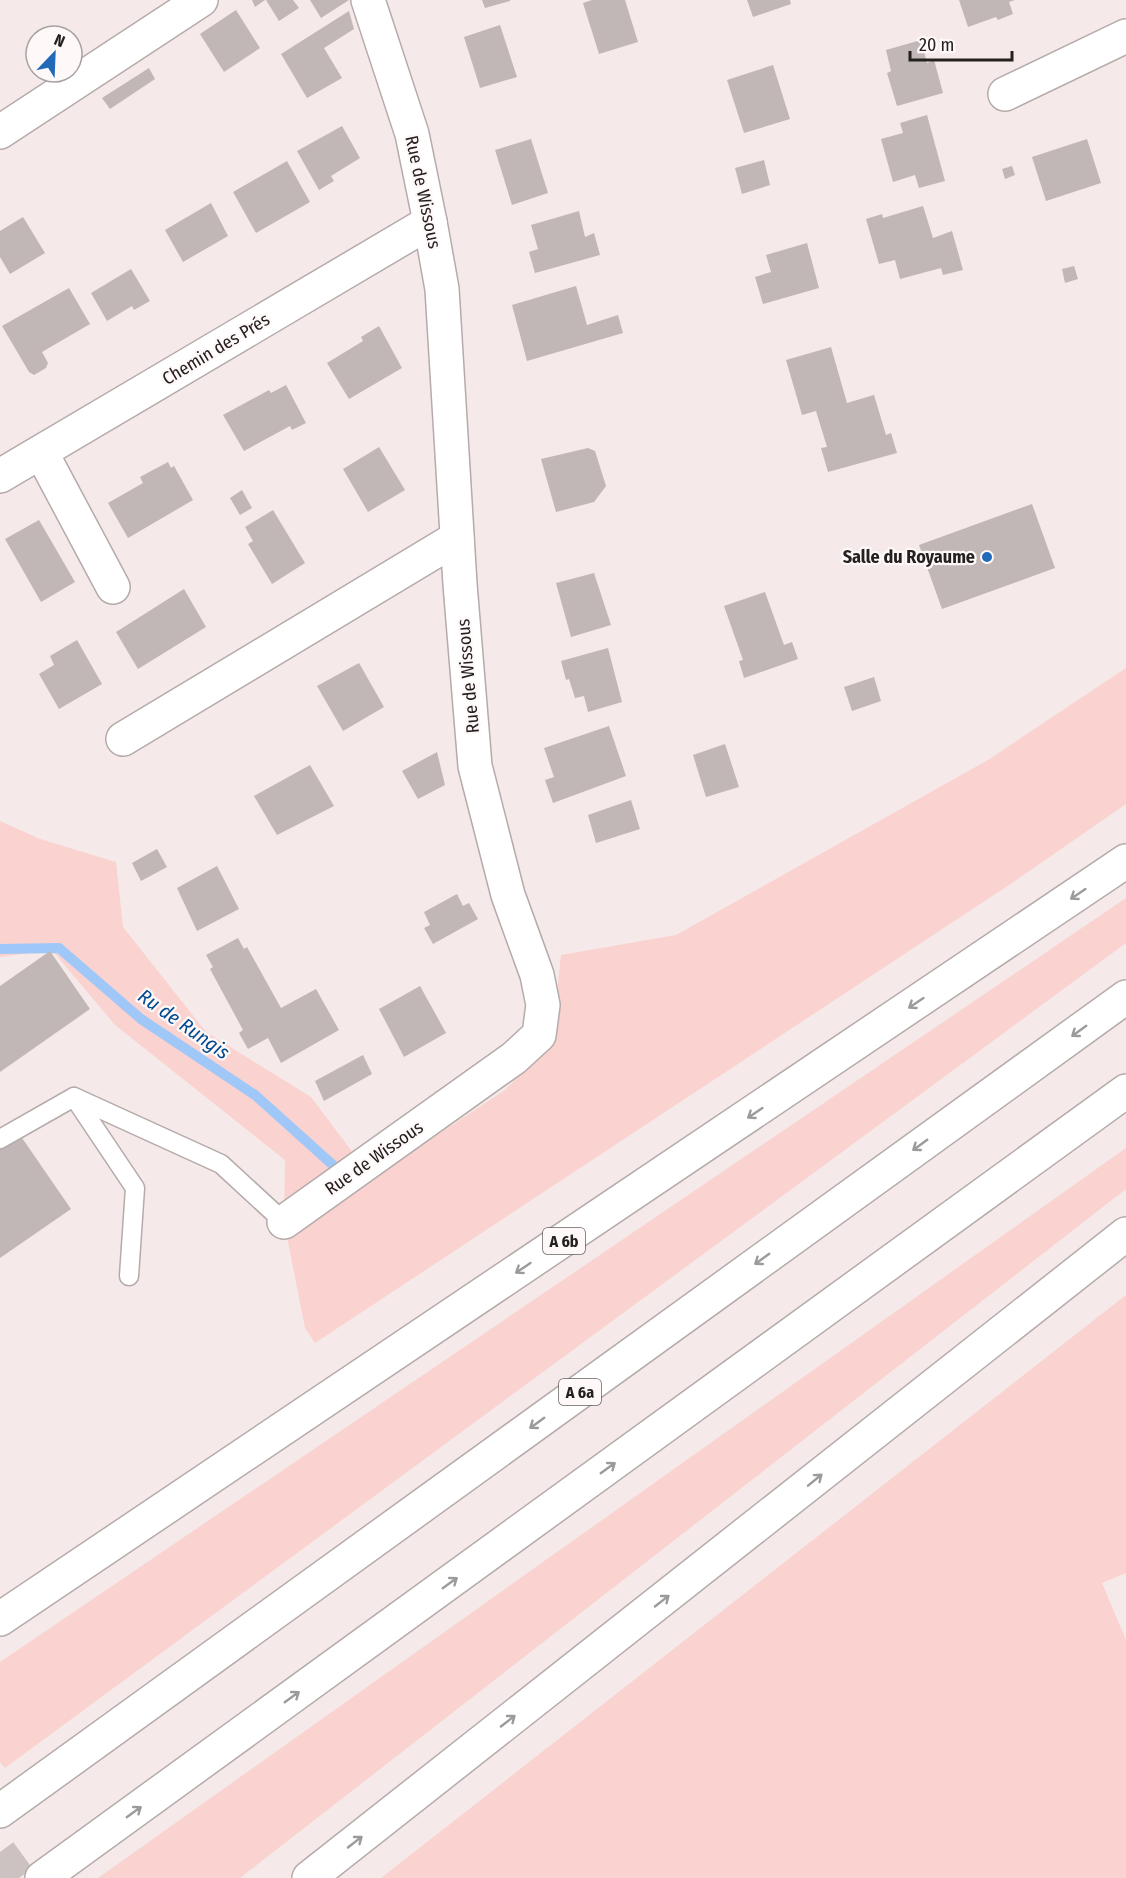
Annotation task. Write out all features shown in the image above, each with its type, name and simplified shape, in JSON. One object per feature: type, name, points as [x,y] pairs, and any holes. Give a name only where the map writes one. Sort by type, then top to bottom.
[{"type":"main road","points":[[0,132],[201,0]]},
{"type":"main road","name":"Rue de Wissous","points":[[284,1222],[514,1058],[539,1035],[543,1005],[537,975],[508,895],[475,766],[457,538],[442,289],[412,134],[368,0]]},
{"type":"main road","points":[[1005,94],[1126,36]]},
{"type":"main road","name":"Chemin des Prés","points":[[0,476],[430,222]]},
{"type":"main road","points":[[41,452],[113,587]]},
{"type":"main road","points":[[123,739],[457,538]]},
{"type":"main road","name":"A 6b","points":[[0,1619],[1126,861]]},
{"type":"main road","name":"A 6a","points":[[0,1811],[1126,997]]},
{"type":"main road","points":[[42,1878],[1126,1091]]},
{"type":"main road","points":[[309,1878],[1126,1234]]},
{"type":"lane","points":[[74,1097],[221,1164],[284,1222]]},
{"type":"lane","points":[[0,1139],[74,1097]]},
{"type":"lane","points":[[74,1097],[135,1188],[129,1276]]},
{"type":"shaded area","points":[[1126,668],[1126,804],[1015,881],[315,1343],[305,1328],[284,1222],[285,1160],[115,1025],[52,950],[0,957],[0,821],[40,839],[116,862],[123,927],[206,1032],[311,1097],[372,1178],[505,1090],[552,1042],[561,955],[676,935],[988,760]]},
{"type":"shaded area","points":[[1126,898],[1126,943],[5,1768],[0,1762],[0,1662]]},
{"type":"shaded area","points":[[1126,1148],[1126,1189],[240,1878],[98,1878]]},
{"type":"shaded area","points":[[1126,1295],[1126,1573],[1102,1583],[1126,1640],[1126,1878],[381,1878]]},
{"type":"building","points":[[252,0],[265,0],[255,7]]},
{"type":"building","points":[[266,0],[293,0],[299,8],[279,21]]},
{"type":"building","points":[[310,0],[349,0],[321,18]]},
{"type":"building","points":[[482,0],[510,0],[510,1],[485,8]]},
{"type":"building","points":[[592,0],[625,0],[638,42],[599,54],[583,3]]},
{"type":"building","points":[[747,0],[790,0],[791,4],[753,17]]},
{"type":"building","points":[[959,0],[1015,0],[1009,2],[1013,14],[998,20],[996,17],[968,27]]},
{"type":"building","points":[[236,10],[260,48],[224,72],[200,34]]},
{"type":"building","points":[[349,11],[354,29],[324,48],[342,78],[307,98],[281,54]]},
{"type":"building","points":[[500,25],[517,77],[480,88],[464,37]]},
{"type":"building","points":[[921,40],[927,63],[934,60],[943,93],[897,106],[887,73],[891,71],[886,50]]},
{"type":"building","points":[[773,65],[790,119],[744,133],[727,80]]},
{"type":"building","points":[[149,68],[155,79],[110,109],[102,98]]},
{"type":"building","points":[[927,115],[945,181],[919,188],[915,175],[893,182],[881,139],[903,133],[900,123]]},
{"type":"building","points":[[342,126],[360,158],[331,176],[334,181],[319,190],[297,151]]},
{"type":"building","points":[[531,139],[548,193],[512,205],[495,150]]},
{"type":"building","points":[[1087,139],[1101,183],[1046,201],[1032,157]]},
{"type":"building","points":[[764,160],[770,185],[742,194],[735,168]]},
{"type":"building","points":[[287,161],[310,202],[256,233],[233,192]]},
{"type":"building","points":[[1012,166],[1015,175],[1005,179],[1002,169]]},
{"type":"building","points":[[211,203],[228,236],[183,262],[165,230]]},
{"type":"building","points":[[923,206],[933,238],[952,231],[963,270],[943,275],[941,268],[900,279],[895,260],[879,264],[866,219],[882,214],[883,218]]},
{"type":"building","points":[[579,211],[585,237],[594,233],[600,255],[535,273],[529,252],[538,249],[531,225]]},
{"type":"building","points":[[23,217],[45,253],[10,274],[0,257],[0,231]]},
{"type":"building","points":[[807,243],[819,288],[763,304],[755,277],[771,272],[766,255]]},
{"type":"building","points":[[1074,266],[1078,279],[1065,283],[1062,269]]},
{"type":"building","points":[[131,269],[150,301],[134,310],[132,306],[107,321],[91,293]]},
{"type":"building","points":[[576,286],[587,325],[618,315],[623,333],[527,361],[512,305]]},
{"type":"building","points":[[69,288],[90,324],[42,352],[48,363],[46,368],[34,375],[29,372],[2,326]]},
{"type":"building","points":[[379,326],[402,368],[349,399],[327,363],[363,341],[361,337]]},
{"type":"building","points":[[831,347],[847,403],[874,395],[886,435],[891,433],[897,453],[828,472],[821,448],[827,447],[816,411],[802,415],[786,360]]},
{"type":"building","points":[[286,385],[306,423],[292,430],[290,426],[244,451],[223,415],[269,390],[271,393]]},
{"type":"building","points":[[379,447],[405,490],[368,512],[343,469]]},
{"type":"building","points":[[588,448],[595,451],[606,486],[594,502],[556,512],[541,459]]},
{"type":"building","points":[[168,462],[171,468],[174,466],[193,500],[128,538],[108,503],[143,483],[140,477]]},
{"type":"building","points":[[242,490],[252,508],[240,515],[230,498]]},
{"type":"building","name":"Salle du Royaume","points":[[1032,504],[1055,568],[942,609],[919,545]]},
{"type":"building","points":[[273,510],[305,563],[272,584],[248,544],[253,541],[245,527]]},
{"type":"building","points":[[39,520],[75,582],[41,602],[5,539]]},
{"type":"building","points":[[594,573],[611,625],[571,637],[556,583]]},
{"type":"building","points":[[184,589],[206,627],[138,669],[116,632]]},
{"type":"building","points":[[765,592],[784,645],[792,642],[798,659],[744,678],[739,661],[743,660],[724,606]]},
{"type":"building","points":[[77,640],[102,684],[59,709],[39,674],[54,665],[50,656]]},
{"type":"building","points":[[608,648],[622,702],[588,712],[584,696],[575,698],[569,679],[566,680],[561,661]]},
{"type":"building","points":[[359,663],[384,707],[343,731],[317,686]]},
{"type":"building","points":[[874,677],[881,701],[852,711],[844,687]]},
{"type":"building","points":[[609,726],[626,776],[553,803],[545,780],[554,777],[544,748]]},
{"type":"building","points":[[725,744],[739,787],[706,797],[693,755]]},
{"type":"building","points":[[437,752],[445,785],[418,799],[402,771]]},
{"type":"building","points":[[310,765],[334,806],[277,835],[254,796]]},
{"type":"building","points":[[631,800],[640,829],[596,843],[588,815]]},
{"type":"building","points":[[157,849],[167,867],[141,881],[132,863]]},
{"type":"building","points":[[217,866],[239,909],[197,931],[177,888]]},
{"type":"building","points":[[457,894],[463,906],[469,903],[478,919],[433,944],[424,928],[430,925],[424,912]]},
{"type":"building","points":[[238,938],[244,949],[247,947],[281,1008],[316,989],[339,1030],[281,1063],[268,1038],[248,1049],[239,1033],[243,1030],[210,969],[213,967],[206,955]]},
{"type":"building","points":[[50,951],[90,1009],[0,1072],[0,986]]},
{"type":"building","points":[[420,986],[446,1033],[404,1057],[379,1009]]},
{"type":"building","points":[[363,1055],[372,1074],[324,1101],[315,1081]]},
{"type":"building","points":[[20,1135],[71,1209],[0,1258],[0,1149]]},
{"type":"waterway","name":"Ru de Rungis","points":[[0,949],[59,948],[141,1019],[255,1095],[334,1166]]},
{"type":"tunnel","points":[[0,1852],[19,1878]]},
{"type":"place","name":"Salle du Royaume","points":[[987,557]]}]
